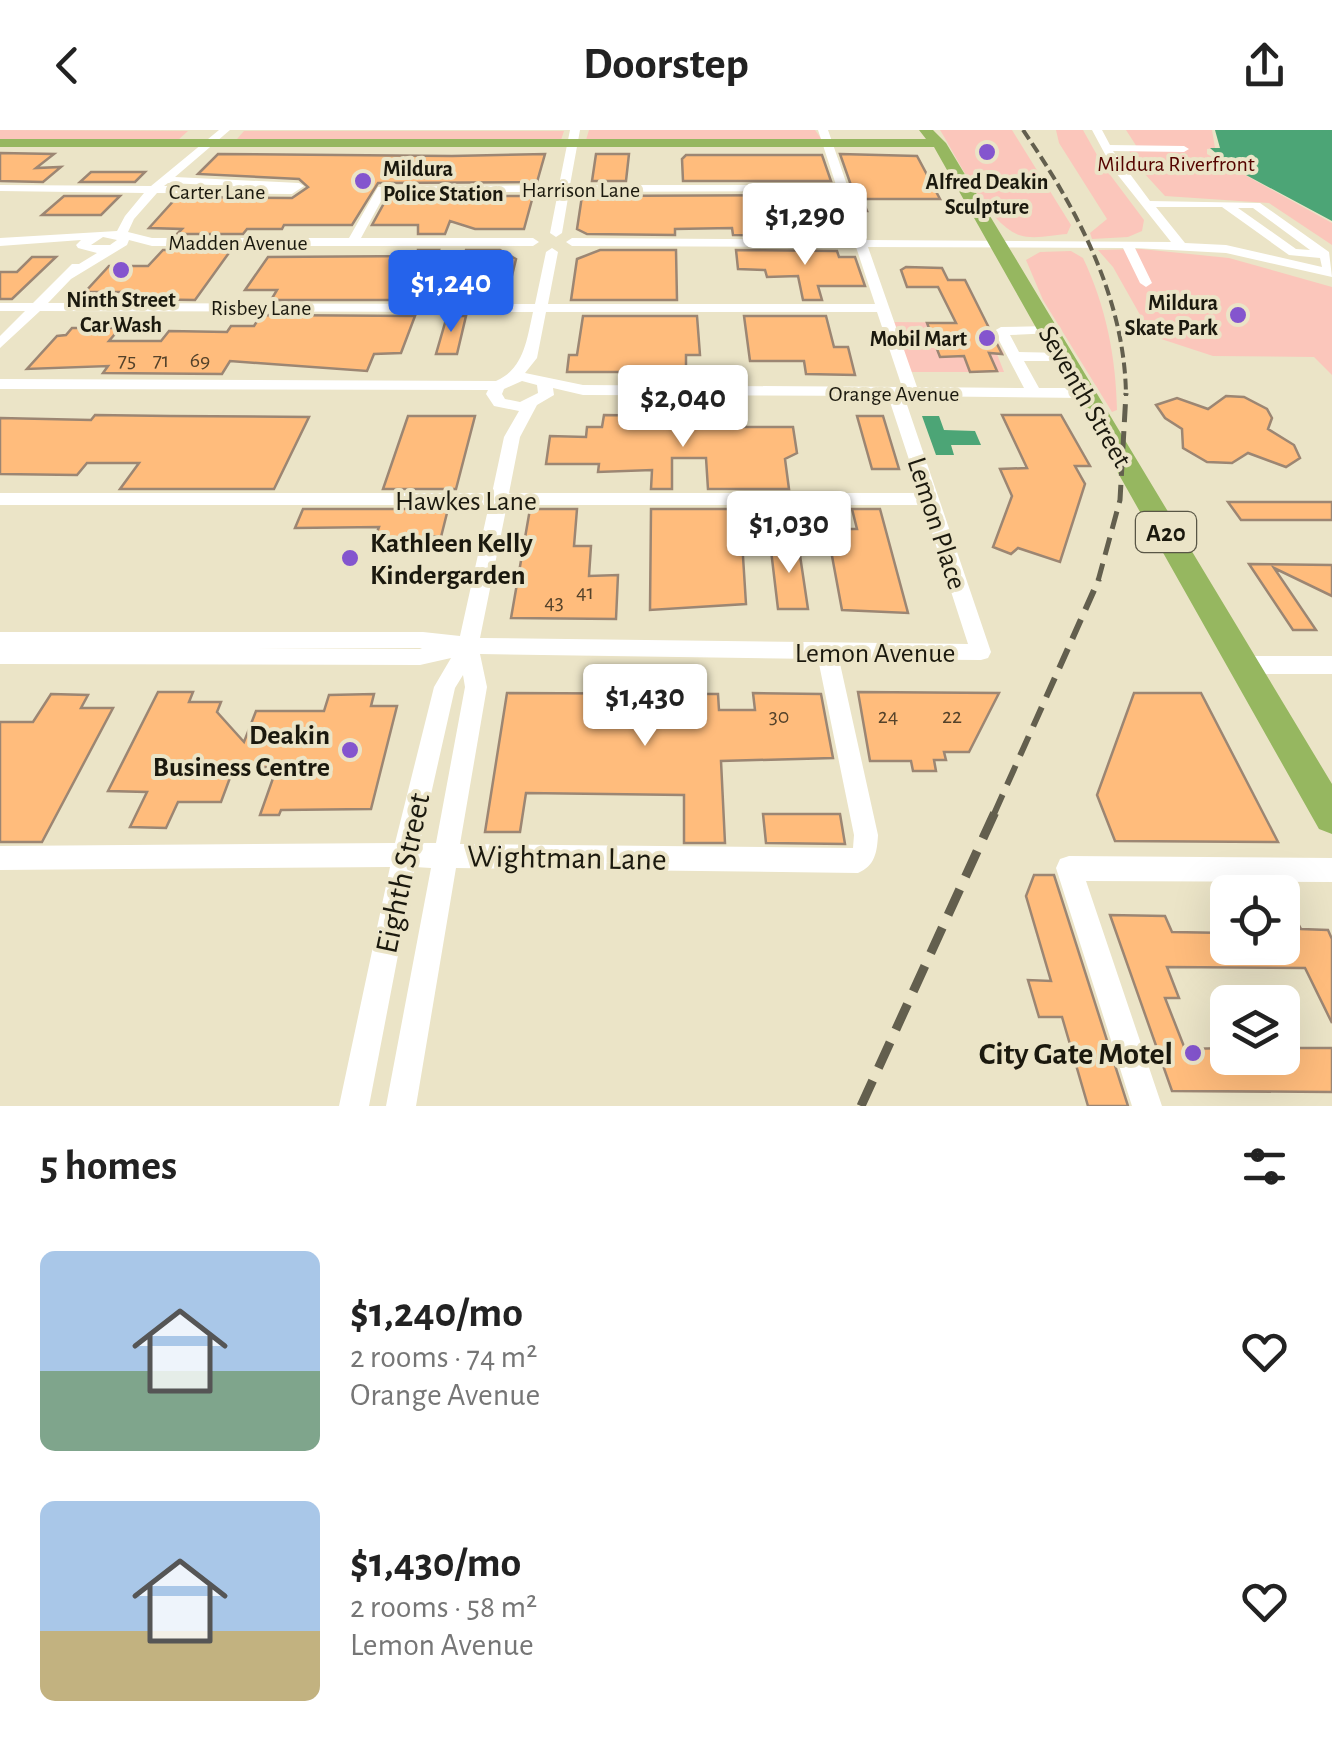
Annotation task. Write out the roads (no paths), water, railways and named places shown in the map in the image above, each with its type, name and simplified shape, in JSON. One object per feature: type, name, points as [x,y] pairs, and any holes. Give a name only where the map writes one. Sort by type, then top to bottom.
[{"type":"highway","name":"A20","points":[[0,143],[932,134]]},
{"type":"highway","name":"Seventh Street","points":[[932,134],[991,244],[1049,330],[1332,817]]},
{"type":"street","points":[[0,344],[68,276],[83,258],[88,241],[130,218],[206,139],[226,130]]},
{"type":"street","points":[[1097,130],[1181,246]]},
{"type":"street","points":[[1110,130],[1111,149]]},
{"type":"street","name":"Lemon Place","points":[[825,136],[882,308],[931,499],[981,652]]},
{"type":"street","points":[[556,234],[574,138]]},
{"type":"street","points":[[1111,149],[1184,149]]},
{"type":"street","name":"Carter Lane","points":[[0,188],[292,192],[299,186],[168,178]]},
{"type":"street","name":"Harrison Lane","points":[[353,242],[382,189],[840,188]]},
{"type":"street","points":[[572,242],[552,252],[536,248],[534,242],[556,234],[572,242],[1181,246],[1324,274],[1325,255],[1294,252],[1225,204],[1152,204]]},
{"type":"street","points":[[68,276],[123,242],[130,218]]},
{"type":"street","points":[[1133,245],[1156,236],[1162,222]]},
{"type":"street","name":"Madden Avenue","points":[[88,241],[123,234],[152,242],[534,242]]},
{"type":"street","points":[[0,242],[88,241],[111,248],[152,242]]},
{"type":"street","points":[[1133,245],[1146,283]]},
{"type":"street","points":[[500,396],[530,358],[552,252]]},
{"type":"street","name":"Risbey Lane","points":[[0,307],[882,308]]},
{"type":"street","points":[[1034,393],[1000,332],[1049,330]]},
{"type":"street","points":[[1014,356],[1064,356]]},
{"type":"street","points":[[530,358],[538,368],[538,391]]},
{"type":"street","points":[[514,378],[538,391]]},
{"type":"street","points":[[0,384],[132,391],[439,392],[500,396],[538,391]]},
{"type":"street","points":[[0,398],[132,391]]},
{"type":"street","name":"Orange Avenue","points":[[538,391],[1084,393]]},
{"type":"street","name":"Eighth Street","points":[[354,1106],[404,855],[445,687],[468,647],[512,437],[538,391]]},
{"type":"street","name":"Eighth Street","points":[[500,396],[512,437]]},
{"type":"street","name":"Hawkes Lane","points":[[0,498],[931,499]]},
{"type":"street","name":"Lemon Avenue","points":[[0,640],[423,640],[468,647],[981,652]]},
{"type":"street","name":"Eighth Street","points":[[402,1106],[476,687],[468,647]]},
{"type":"street","name":"Lemon Avenue","points":[[0,656],[420,657],[468,647]]},
{"type":"street","name":"Wightman Lane","points":[[0,858],[404,855],[858,861],[866,852],[866,836],[827,652]]},
{"type":"street","points":[[1246,665],[1332,665]]},
{"type":"street","points":[[1148,1106],[1069,868],[1332,870]]},
{"type":"railway","points":[[1023,130],[1062,191],[1094,256],[1117,324],[1126,394]]},
{"type":"railway","points":[[1098,581],[1120,500],[1126,394]]},
{"type":"railway","points":[[994,814],[1099,579]]},
{"type":"railway","points":[[861,1106],[995,812]]},
{"type":"place","name":"Alfred Deakin Sculpture","points":[[987,152]]},
{"type":"place","name":"Mildura Police Station","points":[[363,181]]},
{"type":"place","name":"Ninth Street Car Wash","points":[[121,270]]},
{"type":"place","name":"Mildura Skate Park","points":[[1238,315]]},
{"type":"place","name":"Mobil Mart","points":[[987,338]]},
{"type":"place","name":"Kathleen Kelly Kindergarden","points":[[350,558]]},
{"type":"place","name":"Deakin Business Centre","points":[[350,750]]},
{"type":"place","name":"City Gate Motel","points":[[1193,1053]]},
{"type":"park label","name":"Mildura Riverfront","points":[[1176,163]]}]
